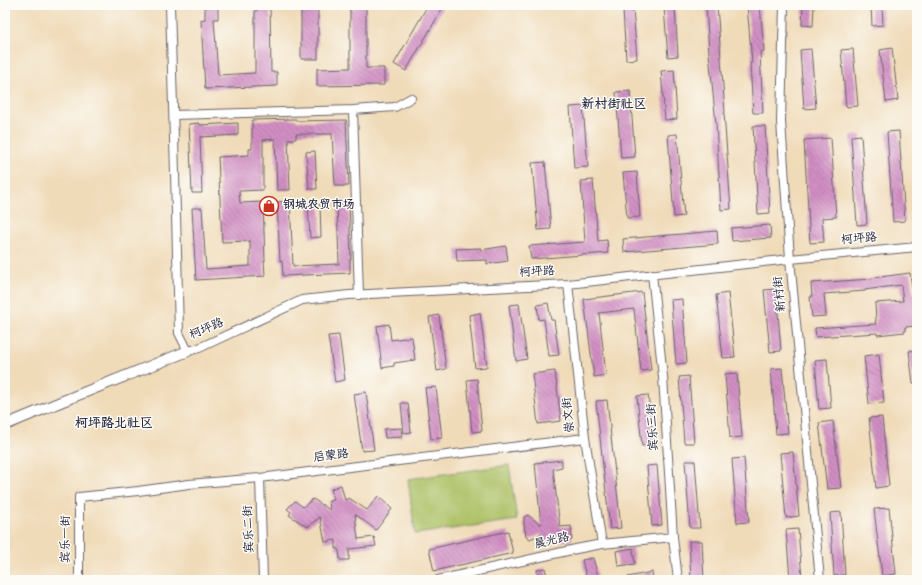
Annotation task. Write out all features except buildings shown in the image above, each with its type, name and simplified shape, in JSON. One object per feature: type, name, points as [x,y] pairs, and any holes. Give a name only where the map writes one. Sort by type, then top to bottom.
[{"type":"street","points":[[170,5],[174,115],[353,110],[396,107],[410,98]]},
{"type":"street","name":"新村街","points":[[784,5],[781,120],[790,259],[820,580]]},
{"type":"street","points":[[353,110],[359,295]]},
{"type":"street","name":"柯坪路","points":[[174,115],[180,333],[188,351],[199,348],[302,300],[359,295],[568,284],[790,259],[917,247]]},
{"type":"street","name":"宾乐三街","points":[[652,274],[664,377],[673,537],[678,580]]},
{"type":"street","name":"崇文街","points":[[568,284],[585,438],[602,544]]},
{"type":"street","points":[[5,425],[188,351]]},
{"type":"street","name":"启蒙路","points":[[79,497],[189,484],[260,478],[585,438]]},
{"type":"street","name":"宾乐二街","points":[[260,478],[263,580]]},
{"type":"street","name":"宾乐一街","points":[[79,497],[79,580]]},
{"type":"street","name":"晨光路","points":[[438,580],[602,544],[673,537]]},
{"type":"green space","points":[[509,465],[517,520],[415,534],[408,479]]},
{"type":"place","name":"钢城农贸市场","points":[[269,206]]},
{"type":"district","name":"新村街社区","points":[[614,105]]},
{"type":"district","name":"柯坪路北社区","points":[[114,424]]}]
